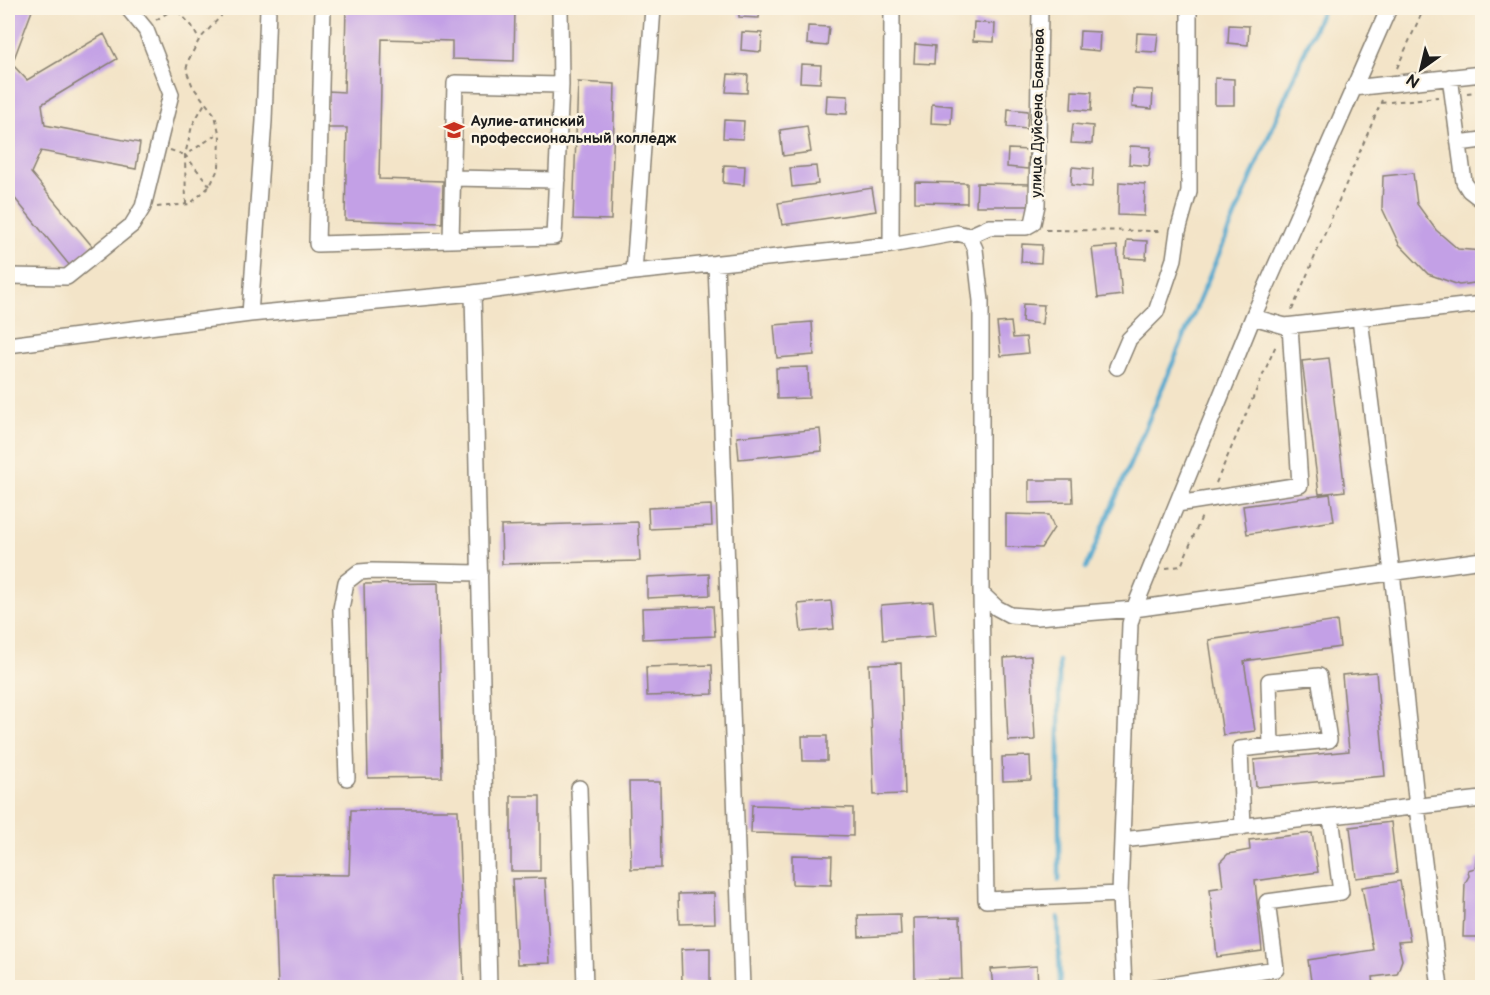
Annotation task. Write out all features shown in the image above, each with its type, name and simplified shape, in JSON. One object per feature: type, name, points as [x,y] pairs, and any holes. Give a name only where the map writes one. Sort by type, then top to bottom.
[{"type":"street","points":[[8,276],[67,277],[132,225],[142,207],[171,94],[146,30],[128,8]]},
{"type":"street","points":[[250,314],[264,121],[268,8]]},
{"type":"street","points":[[323,8],[317,244],[554,237],[561,85],[561,8]]},
{"type":"street","points":[[634,272],[653,8]]},
{"type":"street","points":[[891,246],[892,8]]},
{"type":"street","name":"улица Дуйсена Баянова","points":[[1033,223],[1037,205],[1040,8]]},
{"type":"street","points":[[1117,367],[1129,339],[1156,312],[1174,259],[1189,192],[1189,8]]},
{"type":"street","points":[[1124,987],[1120,894],[1130,624],[1134,609],[1253,317],[1389,8]]},
{"type":"street","points":[[1353,88],[1482,74]]},
{"type":"street","points":[[1450,77],[1464,182],[1469,190],[1482,200]]},
{"type":"street","points":[[451,240],[455,83],[561,85]]},
{"type":"street","points":[[1459,143],[1482,140]]},
{"type":"street","points":[[453,178],[557,180]]},
{"type":"street","points":[[8,345],[250,314],[473,293],[634,272],[891,246],[957,233],[969,236],[989,227],[1026,227],[1033,223]]},
{"type":"street","points":[[969,236],[975,249],[981,301],[981,593],[986,900],[1120,894]]},
{"type":"street","points":[[716,263],[742,987]]},
{"type":"street","points":[[473,293],[489,987]]},
{"type":"street","points":[[1253,317],[1288,326],[1482,304]]},
{"type":"street","points":[[1360,319],[1440,987]]},
{"type":"street","points":[[1177,504],[1299,485],[1288,326]]},
{"type":"street","points":[[981,593],[997,608],[1010,615],[1037,617],[1134,609],[1482,560]]},
{"type":"street","points":[[347,778],[341,609],[346,582],[359,572],[372,571],[480,573]]},
{"type":"street","points":[[1243,827],[1240,749],[1271,746],[1329,740],[1318,676],[1269,681],[1271,746]]},
{"type":"street","points":[[579,788],[585,987]]},
{"type":"street","points":[[1122,840],[1482,800]]},
{"type":"street","points":[[1150,987],[1276,969],[1267,902],[1341,892],[1331,817]]},
{"type":"path","points":[[142,207],[190,204],[210,186],[219,166],[219,133],[215,115],[193,87],[186,70],[199,40],[221,16],[221,8],[174,8],[149,24]]},
{"type":"path","points":[[174,8],[192,26],[199,40]]},
{"type":"path","points":[[1150,569],[1181,566],[1288,326],[1389,84],[1424,8]]},
{"type":"path","points":[[1381,103],[1482,91]]},
{"type":"path","points":[[186,204],[185,155],[192,126],[206,101]]},
{"type":"path","points":[[185,155],[219,133]]},
{"type":"path","points":[[185,155],[210,186]]},
{"type":"path","points":[[1033,223],[1047,231],[1179,231]]},
{"type":"building","points":[[8,8],[33,8],[12,64],[27,80],[104,34],[117,59],[42,104],[45,125],[140,143],[136,169],[41,151],[31,173],[92,246],[70,266],[8,190]]},
{"type":"building","name":"Аулие-атинский профессиональный колледж","points":[[346,8],[515,8],[514,61],[452,59],[452,41],[382,39],[379,179],[443,181],[442,223],[345,220],[347,128],[327,128],[328,91],[344,92]]},
{"type":"building","points":[[739,8],[760,8],[759,18],[739,17]]},
{"type":"building","points":[[974,22],[995,24],[994,42],[973,41]]},
{"type":"building","points":[[1229,25],[1249,26],[1248,45],[1228,43]]},
{"type":"building","points":[[808,26],[829,27],[827,46],[807,44]]},
{"type":"building","points":[[1080,31],[1100,32],[1099,51],[1079,49]]},
{"type":"building","points":[[742,32],[762,33],[761,52],[741,50]]},
{"type":"building","points":[[1137,33],[1158,34],[1156,52],[1136,51]]},
{"type":"building","points":[[915,44],[935,46],[934,64],[914,63]]},
{"type":"building","points":[[801,64],[821,65],[820,83],[800,82]]},
{"type":"building","points":[[728,74],[748,75],[747,93],[726,92]]},
{"type":"building","points":[[1215,78],[1234,79],[1234,105],[1215,105]]},
{"type":"building","points":[[578,82],[615,84],[611,220],[573,219]]},
{"type":"building","points":[[1133,89],[1153,90],[1152,109],[1132,107]]},
{"type":"building","points":[[1072,91],[1092,92],[1091,111],[1071,109]]},
{"type":"building","points":[[827,95],[848,96],[847,114],[826,113]]},
{"type":"building","points":[[932,104],[952,106],[951,124],[931,123]]},
{"type":"building","points":[[1008,109],[1028,111],[1027,129],[1007,127]]},
{"type":"building","points":[[724,120],[744,121],[743,139],[723,138]]},
{"type":"building","points":[[1073,124],[1093,126],[1092,144],[1071,143]]},
{"type":"building","points":[[807,126],[811,152],[783,156],[780,130]]},
{"type":"building","points":[[1130,146],[1151,147],[1149,166],[1129,164]]},
{"type":"building","points":[[1008,149],[1029,150],[1028,169],[1007,167]]},
{"type":"building","points":[[724,165],[745,166],[744,185],[723,183]]},
{"type":"building","points":[[816,166],[818,184],[792,187],[790,168]]},
{"type":"building","points":[[1072,167],[1093,169],[1092,187],[1071,185]]},
{"type":"building","points":[[1413,173],[1417,204],[1436,230],[1458,249],[1482,251],[1482,282],[1459,285],[1428,274],[1399,244],[1382,208],[1383,176]]},
{"type":"building","points":[[915,182],[967,183],[967,203],[915,202]]},
{"type":"building","points":[[1119,182],[1145,184],[1144,216],[1118,215]]},
{"type":"building","points":[[977,183],[1030,184],[1029,206],[976,206]]},
{"type":"building","points":[[872,188],[876,211],[782,225],[778,203]]},
{"type":"building","points":[[1127,240],[1147,241],[1146,259],[1125,258]]},
{"type":"building","points":[[1022,244],[1042,245],[1041,263],[1021,262]]},
{"type":"building","points":[[1117,246],[1122,295],[1098,298],[1092,248]]},
{"type":"building","points":[[1023,304],[1044,305],[1042,324],[1022,322]]},
{"type":"building","points":[[812,322],[814,355],[777,358],[774,325]]},
{"type":"building","points":[[1011,322],[1013,338],[1026,337],[1028,353],[1001,356],[997,323]]},
{"type":"building","points":[[1329,358],[1345,491],[1319,494],[1302,361]]},
{"type":"building","points":[[808,367],[809,398],[777,399],[776,368]]},
{"type":"building","points":[[820,429],[822,451],[739,459],[737,437]]},
{"type":"building","points":[[1029,480],[1072,480],[1073,502],[1029,503]]},
{"type":"building","points":[[1330,494],[1334,521],[1247,534],[1243,506]]},
{"type":"building","points":[[711,505],[712,526],[649,529],[648,508]]},
{"type":"building","points":[[1006,514],[1049,515],[1054,528],[1041,548],[1006,547]]},
{"type":"building","points":[[638,522],[640,561],[502,564],[501,526]]},
{"type":"building","points":[[709,574],[710,595],[647,598],[647,577]]},
{"type":"building","points":[[438,583],[442,777],[368,778],[364,584]]},
{"type":"building","points":[[831,601],[834,629],[801,632],[798,604]]},
{"type":"building","points":[[933,601],[936,636],[883,640],[881,605]]},
{"type":"building","points":[[713,606],[715,636],[643,639],[642,608]]},
{"type":"building","points":[[1337,621],[1340,647],[1244,661],[1255,731],[1223,735],[1209,640]]},
{"type":"building","points":[[1031,656],[1035,740],[1008,741],[1004,658]]},
{"type":"building","points":[[901,663],[905,794],[874,795],[869,664]]},
{"type":"building","points":[[712,665],[713,694],[647,696],[646,667]]},
{"type":"building","points":[[1376,672],[1385,776],[1256,787],[1254,760],[1349,751],[1342,675]]},
{"type":"building","points":[[8,717],[13,718],[9,745],[8,745]]},
{"type":"building","points":[[802,736],[827,736],[827,761],[803,761]]},
{"type":"building","points":[[1030,756],[1031,780],[1003,781],[1002,757]]},
{"type":"building","points":[[629,782],[660,782],[661,868],[631,869]]},
{"type":"building","points":[[511,796],[540,796],[540,871],[511,871]]},
{"type":"building","points":[[752,805],[853,808],[853,836],[751,833]]},
{"type":"building","points":[[351,810],[458,810],[464,988],[278,988],[274,874],[349,875]]},
{"type":"building","points":[[1391,822],[1397,873],[1356,878],[1350,827]]},
{"type":"building","points":[[1312,833],[1318,872],[1255,881],[1262,951],[1217,957],[1210,889],[1223,887],[1220,862],[1228,854],[1250,850],[1249,840]]},
{"type":"building","points":[[792,855],[832,856],[831,885],[792,884]]},
{"type":"building","points":[[1482,858],[1482,937],[1463,937],[1465,883],[1469,876],[1468,870],[1475,868],[1476,860]]},
{"type":"building","points":[[545,878],[550,963],[517,964],[512,879]]},
{"type":"building","points":[[1400,881],[1410,941],[1398,942],[1402,960],[1397,974],[1373,977],[1374,988],[1312,988],[1308,960],[1373,950],[1362,887]]},
{"type":"building","points":[[714,893],[715,923],[679,924],[678,894]]},
{"type":"building","points":[[900,914],[901,935],[859,937],[858,915]]},
{"type":"building","points":[[960,917],[962,979],[915,980],[914,918]]},
{"type":"building","points":[[710,948],[710,983],[682,983],[681,949]]},
{"type":"building","points":[[1037,966],[1038,986],[993,988],[991,969]]},
{"type":"waterway","points":[[1086,568],[1323,8]]},
{"type":"waterway","points":[[1059,661],[1059,880]]},
{"type":"waterway","points":[[1058,917],[1060,988]]},
{"type":"place","name":"Аулие-атинский профессиональный колледж","points":[[454,130]]}]
